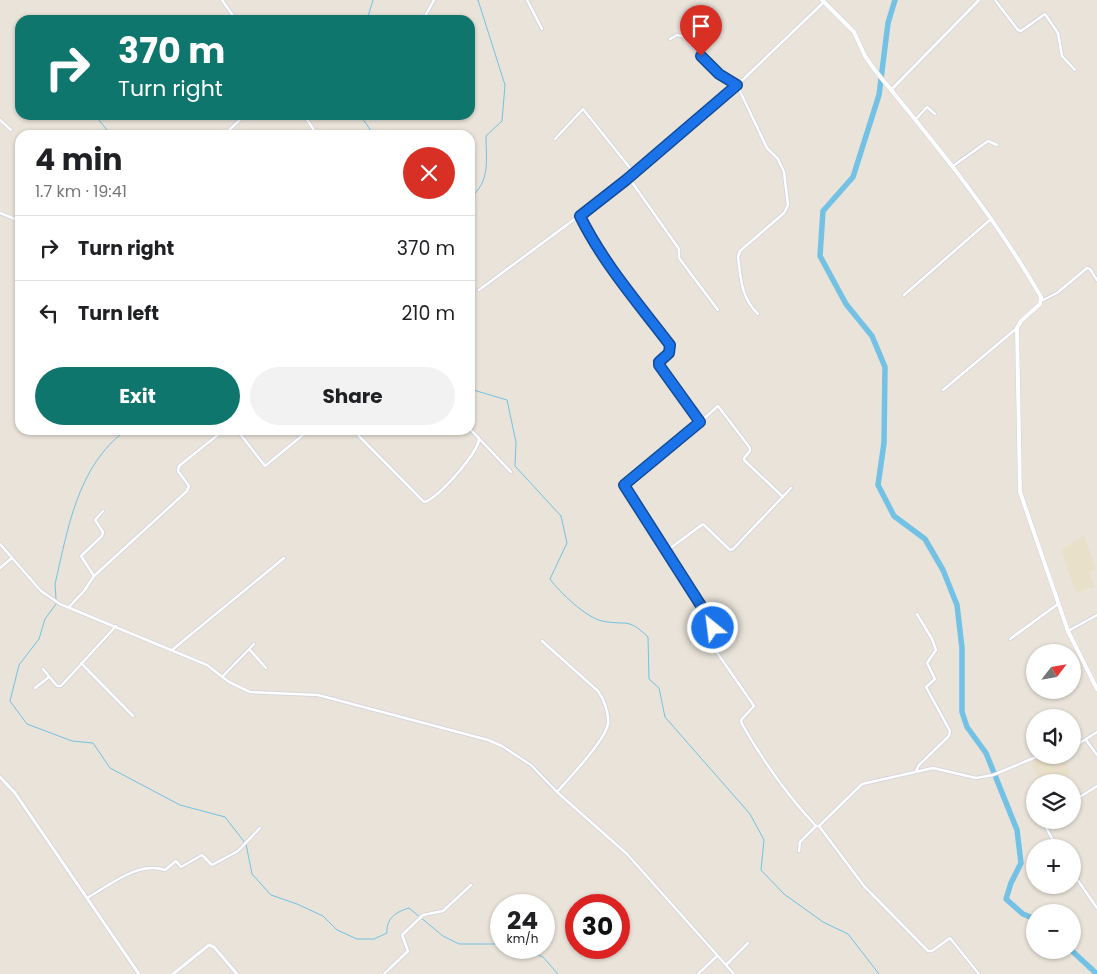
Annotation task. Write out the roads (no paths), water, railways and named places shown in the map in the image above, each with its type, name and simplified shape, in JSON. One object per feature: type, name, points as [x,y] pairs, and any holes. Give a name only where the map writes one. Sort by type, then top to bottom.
[{"type":"main road","points":[[823,1],[854,32],[865,56],[881,79],[952,166],[991,219],[1011,247],[1041,302],[1017,328],[1020,492],[1068,631],[1097,689]]},
{"type":"street","points":[[222,0],[232,15]]},
{"type":"street","points":[[426,15],[434,0]]},
{"type":"street","points":[[527,0],[542,29]]},
{"type":"street","points":[[891,90],[978,0]]},
{"type":"street","points":[[995,0],[1018,30],[1021,31],[1045,14],[1058,33],[1062,56],[1075,70]]},
{"type":"street","points":[[479,290],[629,178],[737,85],[823,1]]},
{"type":"street","points":[[670,39],[677,35],[682,36],[719,74],[737,85],[766,148],[778,159],[787,188],[788,205],[784,213],[740,251],[738,257],[743,295],[747,304],[758,314]]},
{"type":"street","points":[[915,120],[927,107],[935,114]]},
{"type":"street","points":[[555,139],[583,109],[634,173]]},
{"type":"street","points":[[0,120],[10,130]]},
{"type":"street","points":[[229,130],[240,120]]},
{"type":"street","points":[[952,166],[988,141],[997,145]]},
{"type":"street","points":[[629,178],[679,249],[679,258],[718,310]]},
{"type":"street","points":[[0,213],[15,219]]},
{"type":"street","points":[[580,216],[590,237],[626,289],[670,345],[669,353],[659,362],[659,365],[700,422]]},
{"type":"street","points":[[904,295],[991,219]]},
{"type":"street","points":[[1041,302],[1057,294],[1087,268],[1090,269],[1097,280]]},
{"type":"street","points":[[943,390],[1017,328]]},
{"type":"street","points":[[783,497],[744,460],[750,448],[718,406],[624,485],[714,626],[707,632],[707,638],[752,703],[753,709],[741,720],[764,764],[817,826],[864,886],[928,951],[932,951],[950,938],[980,974]]},
{"type":"street","points":[[475,434],[511,472]]},
{"type":"street","points":[[69,607],[84,591],[94,576],[187,491],[189,486],[178,471],[179,466],[218,435]]},
{"type":"street","points":[[241,435],[265,466],[303,435]]},
{"type":"street","points":[[358,435],[424,502],[431,499],[469,459],[480,444],[480,438]]},
{"type":"street","points":[[665,552],[703,524],[730,550],[733,549],[791,488]]},
{"type":"street","points":[[94,576],[81,556],[102,536],[103,532],[95,520],[103,511]]},
{"type":"street","points":[[0,544],[41,591],[69,607],[207,665],[250,692],[318,695],[488,740],[502,746],[531,765],[557,792],[632,859],[734,974]]},
{"type":"street","points":[[0,568],[12,558]]},
{"type":"street","points":[[172,650],[284,558]]},
{"type":"street","points":[[1010,639],[1058,604]]},
{"type":"street","points":[[916,771],[919,765],[948,736],[950,731],[926,687],[935,679],[927,663],[936,650],[918,614]]},
{"type":"street","points":[[1068,631],[1097,614]]},
{"type":"street","points":[[43,669],[57,686],[61,686],[116,626]]},
{"type":"street","points":[[542,641],[602,696],[608,724],[593,749],[557,792]]},
{"type":"street","points":[[223,676],[254,644]]},
{"type":"street","points":[[250,650],[266,668]]},
{"type":"street","points":[[81,663],[134,716]]},
{"type":"street","points":[[35,688],[49,677]]},
{"type":"street","points":[[1081,743],[1097,732]]},
{"type":"street","points":[[1086,740],[1097,755]]},
{"type":"street","points":[[799,850],[800,842],[862,784],[933,768],[976,778],[1001,773],[1026,762]]},
{"type":"street","points":[[0,777],[14,793],[139,974]]},
{"type":"street","points":[[1081,796],[1097,786]]},
{"type":"street","points":[[85,898],[142,868],[154,866],[165,870],[176,861],[181,867],[202,854],[212,865],[238,851],[260,828]]},
{"type":"street","points":[[384,974],[408,951],[402,936],[423,915],[443,912],[471,885]]},
{"type":"street","points":[[1081,885],[1097,908]]},
{"type":"street","points":[[725,965],[748,943]]},
{"type":"street","points":[[173,974],[209,945],[214,947],[237,974]]},
{"type":"street","points":[[698,974],[717,956]]},
{"type":"waterway","points":[[368,15],[373,0]]},
{"type":"waterway","points":[[475,193],[481,185],[486,170],[486,136],[502,121],[505,85],[478,0]]},
{"type":"waterway","points":[[895,0],[888,23],[879,95],[853,177],[823,211],[820,256],[846,304],[872,336],[885,367],[884,443],[878,485],[894,516],[925,539],[943,570],[957,605],[962,648],[962,712],[967,727],[986,753],[1017,830],[1021,863],[1011,883],[1006,899],[1026,915]]},
{"type":"waterway","points":[[99,120],[107,130]]},
{"type":"waterway","points":[[364,120],[370,130]]},
{"type":"waterway","points":[[475,390],[507,400],[516,442],[515,466],[561,516],[567,543],[550,579],[566,597],[589,615],[602,621],[631,624],[648,637],[649,679],[659,688],[665,717],[750,814],[764,840],[761,870],[784,894],[823,922],[848,934],[879,974]]},
{"type":"waterway","points":[[56,599],[55,584],[77,500],[85,480],[96,462],[109,445],[120,435]]},
{"type":"waterway","points":[[56,604],[45,619],[39,639],[19,665],[10,701],[27,724],[72,741],[93,743],[110,768],[180,805],[225,817],[246,844],[252,874],[271,895],[323,916],[337,930],[357,939],[374,939],[387,933],[388,923],[393,916],[409,908],[443,936],[459,944],[490,944]]},
{"type":"waterway","points":[[545,959],[558,974]]},
{"type":"waterway","points":[[1081,959],[1097,974]]}]
